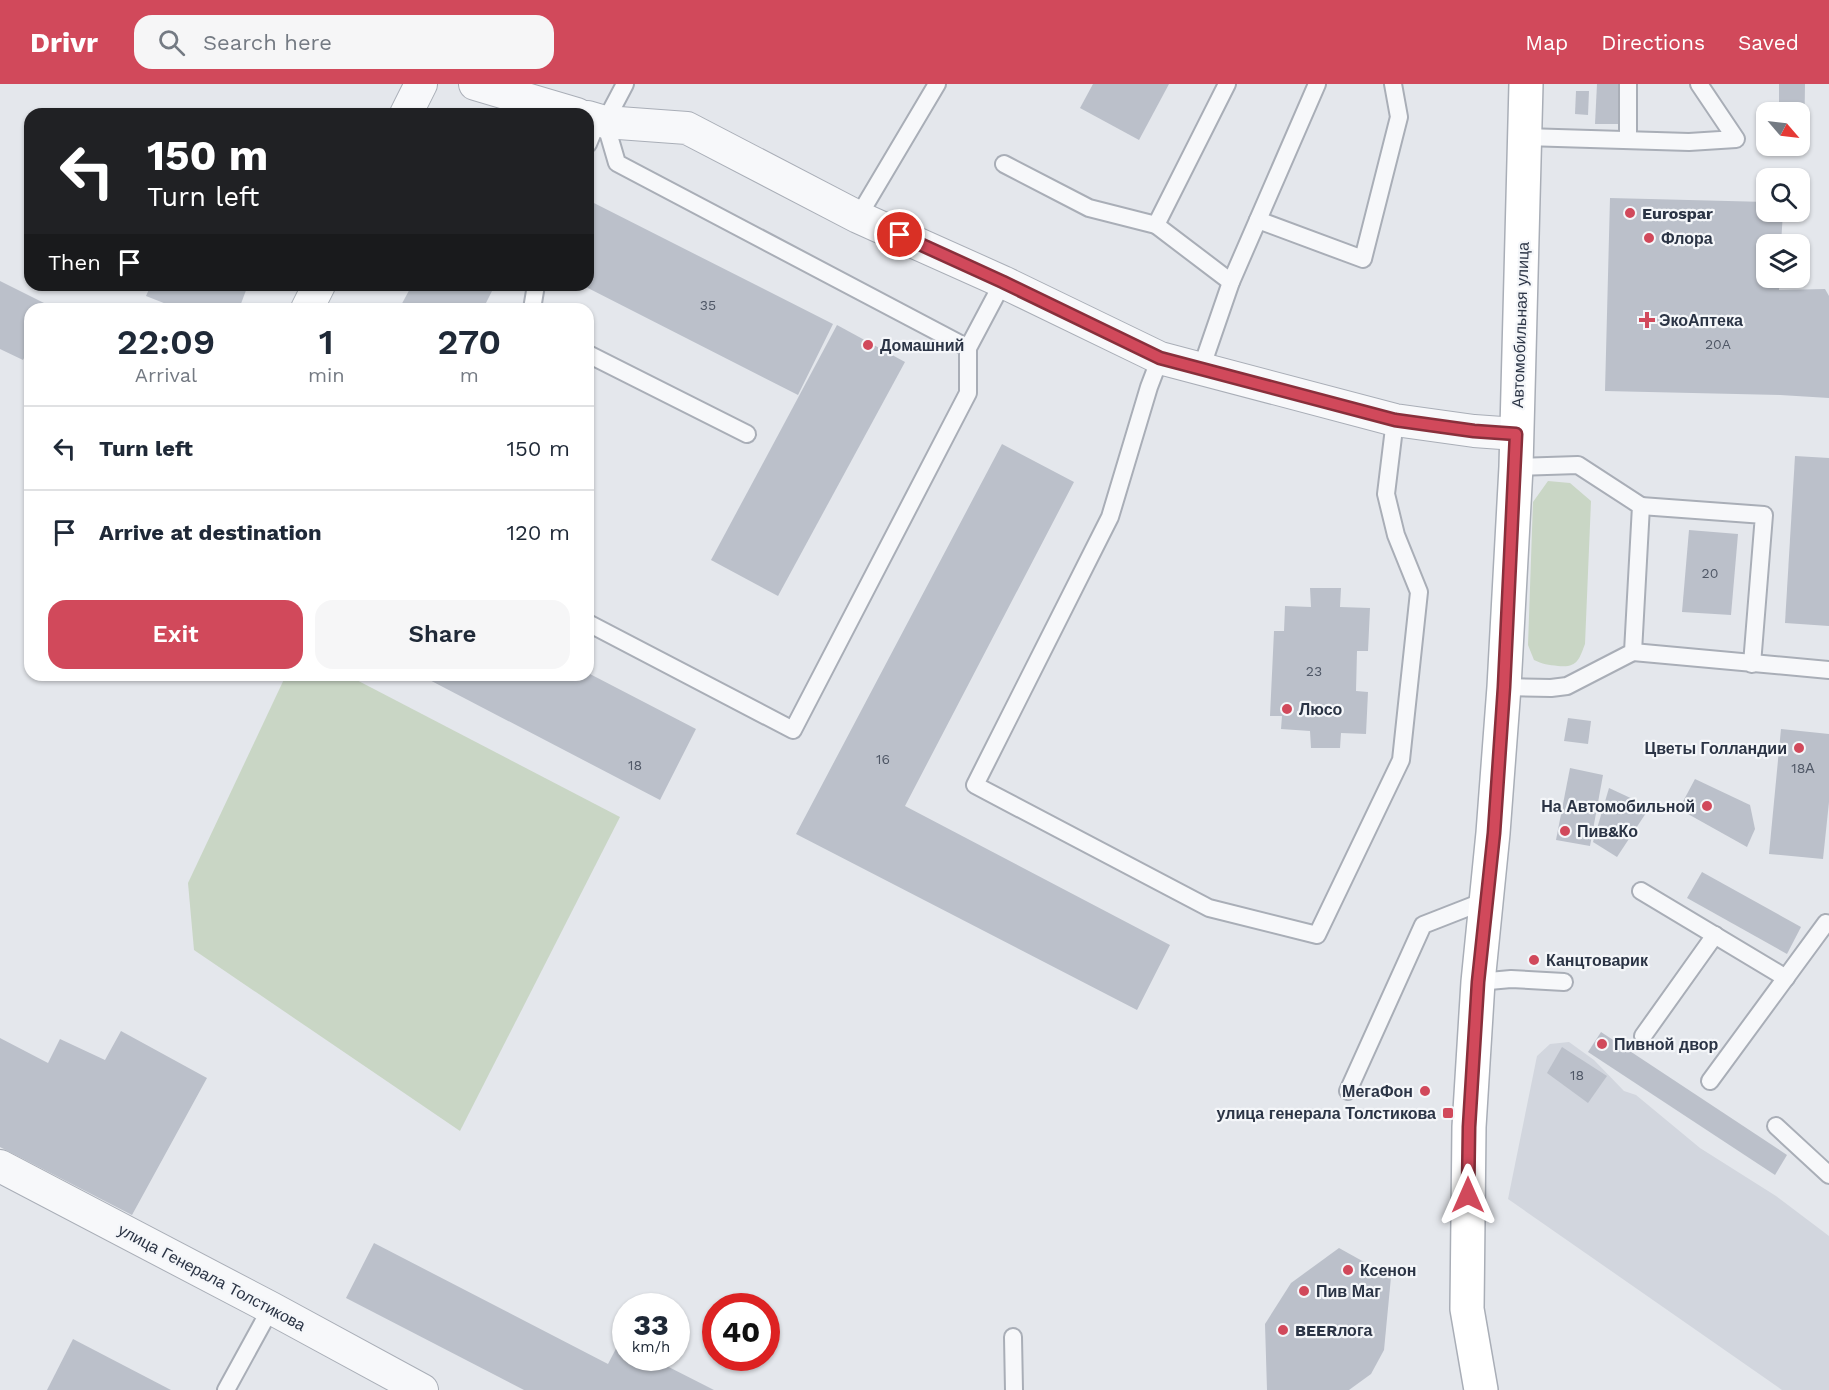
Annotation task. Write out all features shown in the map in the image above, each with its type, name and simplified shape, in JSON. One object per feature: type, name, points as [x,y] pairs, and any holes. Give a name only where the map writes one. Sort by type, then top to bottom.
[{"type":"street","points":[[409,108],[421,84]]},
{"type":"street","points":[[475,84],[545,108]]},
{"type":"street","name":"Автомобильная улица","points":[[1481,1390],[1467,1309],[1469,1127],[1478,982],[1494,833],[1504,687],[1516,467],[1526,84]]},
{"type":"street","points":[[594,124],[687,128],[858,216],[1003,282],[1160,358],[1395,420],[1474,431],[1516,434]]},
{"type":"street","name":"улица Генерала Толстикова","points":[[0,1166],[422,1390]]},
{"type":"lane","points":[[594,120],[625,84]]},
{"type":"lane","points":[[858,216],[937,84]]},
{"type":"lane","points":[[1156,225],[1227,84]]},
{"type":"lane","points":[[1202,369],[1231,282],[1317,84]]},
{"type":"lane","points":[[1258,220],[1363,259],[1399,117],[1393,84]]},
{"type":"lane","points":[[1628,84],[1628,139]]},
{"type":"lane","points":[[1525,136],[1689,142],[1736,139],[1699,84]]},
{"type":"lane","points":[[594,128],[617,163],[968,348]]},
{"type":"lane","points":[[1004,164],[1089,208],[1156,225],[1231,282]]},
{"type":"lane","points":[[594,626],[793,730],[968,393],[968,348],[1003,282]]},
{"type":"lane","points":[[594,357],[747,434]]},
{"type":"lane","points":[[1160,358],[1110,517],[975,785],[1209,908],[1317,935],[1401,760],[1419,592],[1396,535],[1386,494],[1395,420]]},
{"type":"lane","points":[[1516,467],[1578,465],[1641,506],[1764,515],[1752,663]]},
{"type":"lane","points":[[1633,652],[1641,506]]},
{"type":"lane","points":[[1504,687],[1567,686],[1633,652],[1829,670]]},
{"type":"lane","points":[[1641,891],[1786,978]]},
{"type":"lane","points":[[1348,1091],[1423,925],[1487,900]]},
{"type":"lane","points":[[1710,1081],[1826,923]]},
{"type":"lane","points":[[1643,1036],[1715,935]]},
{"type":"lane","points":[[1478,982],[1511,979],[1564,982]]},
{"type":"lane","points":[[1776,1126],[1829,1175]]},
{"type":"lane","points":[[226,1390],[271,1308]]},
{"type":"lane","points":[[1012,1337],[1014,1390]]},
{"type":"shaded area","points":[[1569,1042],[1594,1060],[1624,1091],[1636,1095],[1700,1148],[1776,1196],[1829,1236],[1829,1390],[1782,1390],[1508,1199],[1537,1056],[1550,1044]]},
{"type":"green space","points":[[1548,481],[1570,483],[1591,501],[1585,644],[1576,662],[1569,666],[1546,664],[1534,660],[1528,645],[1533,502]]},
{"type":"green space","points":[[283,681],[359,681],[620,817],[460,1131],[194,950],[188,883]]},
{"type":"building","points":[[1093,84],[1169,84],[1139,140],[1080,108]]},
{"type":"building","points":[[1597,84],[1620,84],[1618,124],[1595,124]]},
{"type":"building","points":[[1779,84],[1805,84],[1805,102],[1779,102]]},
{"type":"building","points":[[1576,91],[1589,91],[1588,115],[1575,114]]},
{"type":"building","points":[[1610,198],[1756,202],[1756,222],[1782,222],[1782,234],[1756,234],[1756,288],[1825,289],[1829,296],[1829,398],[1605,391]]},
{"type":"building","points":[[594,203],[833,324],[798,395],[594,291]]},
{"type":"building","points":[[0,281],[44,303],[24,303],[23,360],[0,349]]},
{"type":"building","points":[[148,291],[246,291],[241,303],[164,303],[146,296]]},
{"type":"building","points":[[409,291],[492,291],[486,303],[402,303]]},
{"type":"building","points":[[837,325],[905,362],[778,596],[711,560]]},
{"type":"building","points":[[1002,444],[1074,482],[905,806],[1170,945],[1137,1010],[796,834]]},
{"type":"building","points":[[1795,456],[1829,458],[1829,626],[1785,623]]},
{"type":"building","points":[[1689,530],[1738,534],[1731,615],[1682,612]]},
{"type":"building","points":[[1310,588],[1341,588],[1340,607],[1370,608],[1368,651],[1357,651],[1356,691],[1368,692],[1366,734],[1341,733],[1340,748],[1311,748],[1310,731],[1281,729],[1282,716],[1270,716],[1274,631],[1284,631],[1285,606],[1311,607]]},
{"type":"building","points":[[594,676],[696,729],[660,800],[432,681],[594,681]]},
{"type":"building","points":[[1568,718],[1591,721],[1588,744],[1564,741]]},
{"type":"building","points":[[1781,729],[1829,734],[1829,802],[1823,859],[1769,854]]},
{"type":"building","points":[[1570,768],[1603,775],[1590,846],[1556,840]]},
{"type":"building","points":[[1695,779],[1750,805],[1755,829],[1747,847],[1679,809]]},
{"type":"building","points":[[1609,788],[1650,807],[1617,857],[1593,842]]},
{"type":"building","points":[[1702,872],[1801,927],[1787,954],[1687,898]]},
{"type":"building","points":[[121,1031],[207,1078],[132,1215],[0,1147],[0,1038],[48,1063],[60,1039],[105,1060]]},
{"type":"building","points":[[1601,1032],[1787,1155],[1775,1175],[1588,1052]]},
{"type":"building","points":[[1562,1047],[1607,1076],[1588,1103],[1547,1073]]},
{"type":"building","points":[[374,1243],[608,1364],[612,1356],[612,1371],[677,1371],[714,1390],[524,1390],[346,1298]]},
{"type":"building","points":[[1339,1248],[1391,1277],[1384,1350],[1371,1374],[1349,1390],[1267,1390],[1265,1324],[1291,1283]]},
{"type":"building","points":[[73,1339],[171,1390],[47,1390]]},
{"type":"place","name":"Eurospar","points":[[1630,213]]},
{"type":"place","name":"Флора","points":[[1649,238]]},
{"type":"place","name":"ЭкоАптека","points":[[1647,320]]},
{"type":"place","name":"Домашний","points":[[868,345]]},
{"type":"place","name":"Люсо","points":[[1287,709]]},
{"type":"place","name":"Цветы Голландии","points":[[1799,748]]},
{"type":"place","name":"На Автомобильной","points":[[1707,806]]},
{"type":"place","name":"Пив&Ко","points":[[1565,831]]},
{"type":"place","name":"Канцтоварик","points":[[1534,960]]},
{"type":"place","name":"Пивной двор","points":[[1602,1044]]},
{"type":"place","name":"МегаФон","points":[[1425,1091]]},
{"type":"place","name":"улица генерала Толстикова","points":[[1448,1113]]},
{"type":"place","name":"Ксенон","points":[[1348,1270]]},
{"type":"place","name":"Пив Маг","points":[[1304,1291]]},
{"type":"place","name":"BEERлога","points":[[1283,1330]]},
{"type":"route","points":[[900,235],[1160,358],[1395,420],[1474,431],[1516,434],[1504,687],[1494,833],[1478,982],[1469,1127],[1468,1195]]}]
